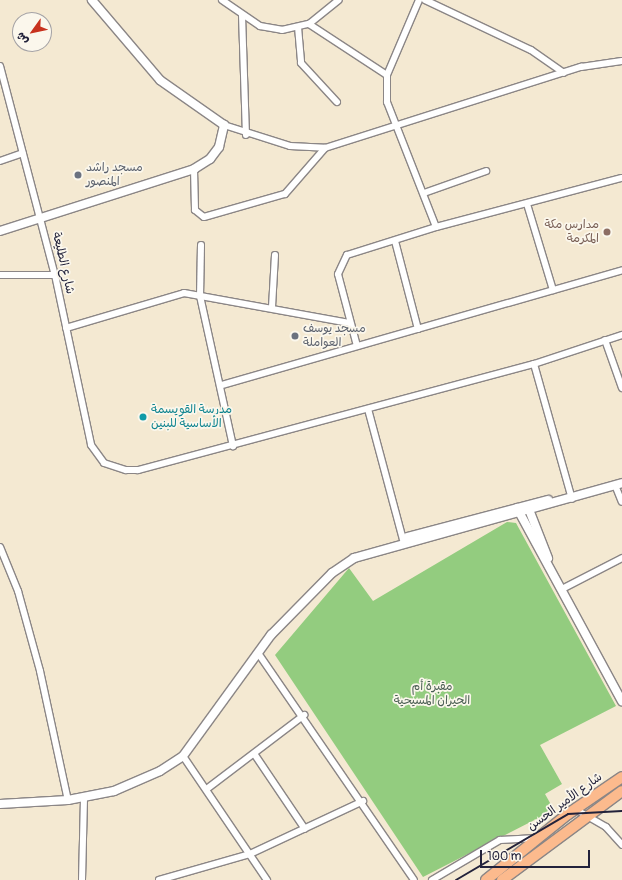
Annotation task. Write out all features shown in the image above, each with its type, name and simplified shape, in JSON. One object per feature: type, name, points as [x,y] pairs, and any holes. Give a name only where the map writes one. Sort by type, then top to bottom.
[{"type":"highway","name":"شارع الأمير الحسن","points":[[486,880],[575,809],[622,777]]},
{"type":"highway","name":"شارع الأمير الحسن","points":[[502,880],[586,814],[622,790]]},
{"type":"street","points":[[92,0],[160,80],[224,125],[246,135],[290,146],[325,148],[399,127],[564,72],[622,61]]},
{"type":"street","points":[[222,0],[242,15],[274,30],[310,24],[336,1]]},
{"type":"street","points":[[419,0],[387,75],[386,102],[399,127],[436,227]]},
{"type":"street","points":[[425,0],[531,50],[564,72]]},
{"type":"street","points":[[242,15],[246,135]]},
{"type":"street","points":[[310,24],[387,75]]},
{"type":"street","points":[[298,27],[301,63],[338,102]]},
{"type":"street","name":"شارع الطليعة","points":[[0,66],[55,275],[91,445],[104,463],[126,470],[138,470],[233,446]]},
{"type":"street","points":[[0,231],[194,170],[216,151],[224,125]]},
{"type":"street","points":[[194,170],[195,210],[204,217],[285,194],[325,148]]},
{"type":"street","points":[[0,161],[23,154]]},
{"type":"street","points":[[424,193],[486,171]]},
{"type":"street","points":[[357,346],[349,323],[338,274],[341,262],[347,255],[436,227],[622,178]]},
{"type":"street","points":[[527,204],[553,290]]},
{"type":"street","points":[[395,241],[418,329]]},
{"type":"street","points":[[201,245],[200,296],[222,385],[233,446],[534,364],[622,335]]},
{"type":"street","points":[[272,307],[275,255]]},
{"type":"street","points":[[222,385],[622,270]]},
{"type":"street","points":[[0,275],[55,275]]},
{"type":"street","points":[[66,328],[184,293],[272,307],[349,323]]},
{"type":"street","points":[[605,340],[622,388]]},
{"type":"street","points":[[534,364],[571,497]]},
{"type":"street","points":[[368,409],[403,540]]},
{"type":"street","points":[[0,804],[84,798],[126,787],[183,756],[258,653],[332,573],[354,558],[403,540],[528,509],[619,484],[622,502]]},
{"type":"street","points":[[528,509],[556,579]]},
{"type":"street","points":[[518,511],[562,588],[622,700]]},
{"type":"street","points":[[0,547],[18,591],[40,671],[68,800]]},
{"type":"street","points":[[562,588],[622,558]]},
{"type":"street","points":[[258,653],[304,715],[363,801],[414,880]]},
{"type":"street","points":[[208,788],[255,755],[304,715]]},
{"type":"street","points":[[255,755],[305,828]]},
{"type":"street","points":[[183,756],[208,788],[267,880]]},
{"type":"street","points":[[82,880],[84,798]]},
{"type":"street","points":[[158,880],[250,854],[363,801]]},
{"type":"street","points":[[575,809],[606,827],[622,845]]},
{"type":"street","points":[[432,880],[500,840],[537,838]]},
{"type":"green space","name":"مقبرة أم الحيران المسيحية","points":[[507,522],[516,523],[616,706],[540,745],[562,784],[545,794],[554,810],[423,877],[275,655],[349,568],[373,601]]},
{"type":"railway","points":[[456,880],[568,814],[622,811]]},
{"type":"place","name":"مسجد راشد المنصور","points":[[78,175]]},
{"type":"place","name":"مدارس مكة المكرمة","points":[[607,232]]},
{"type":"place","name":"مسجد يوسف العواملة","points":[[295,336]]},
{"type":"place","name":"مدرسة القويسمة الأساسية للبنين","points":[[143,417]]}]
